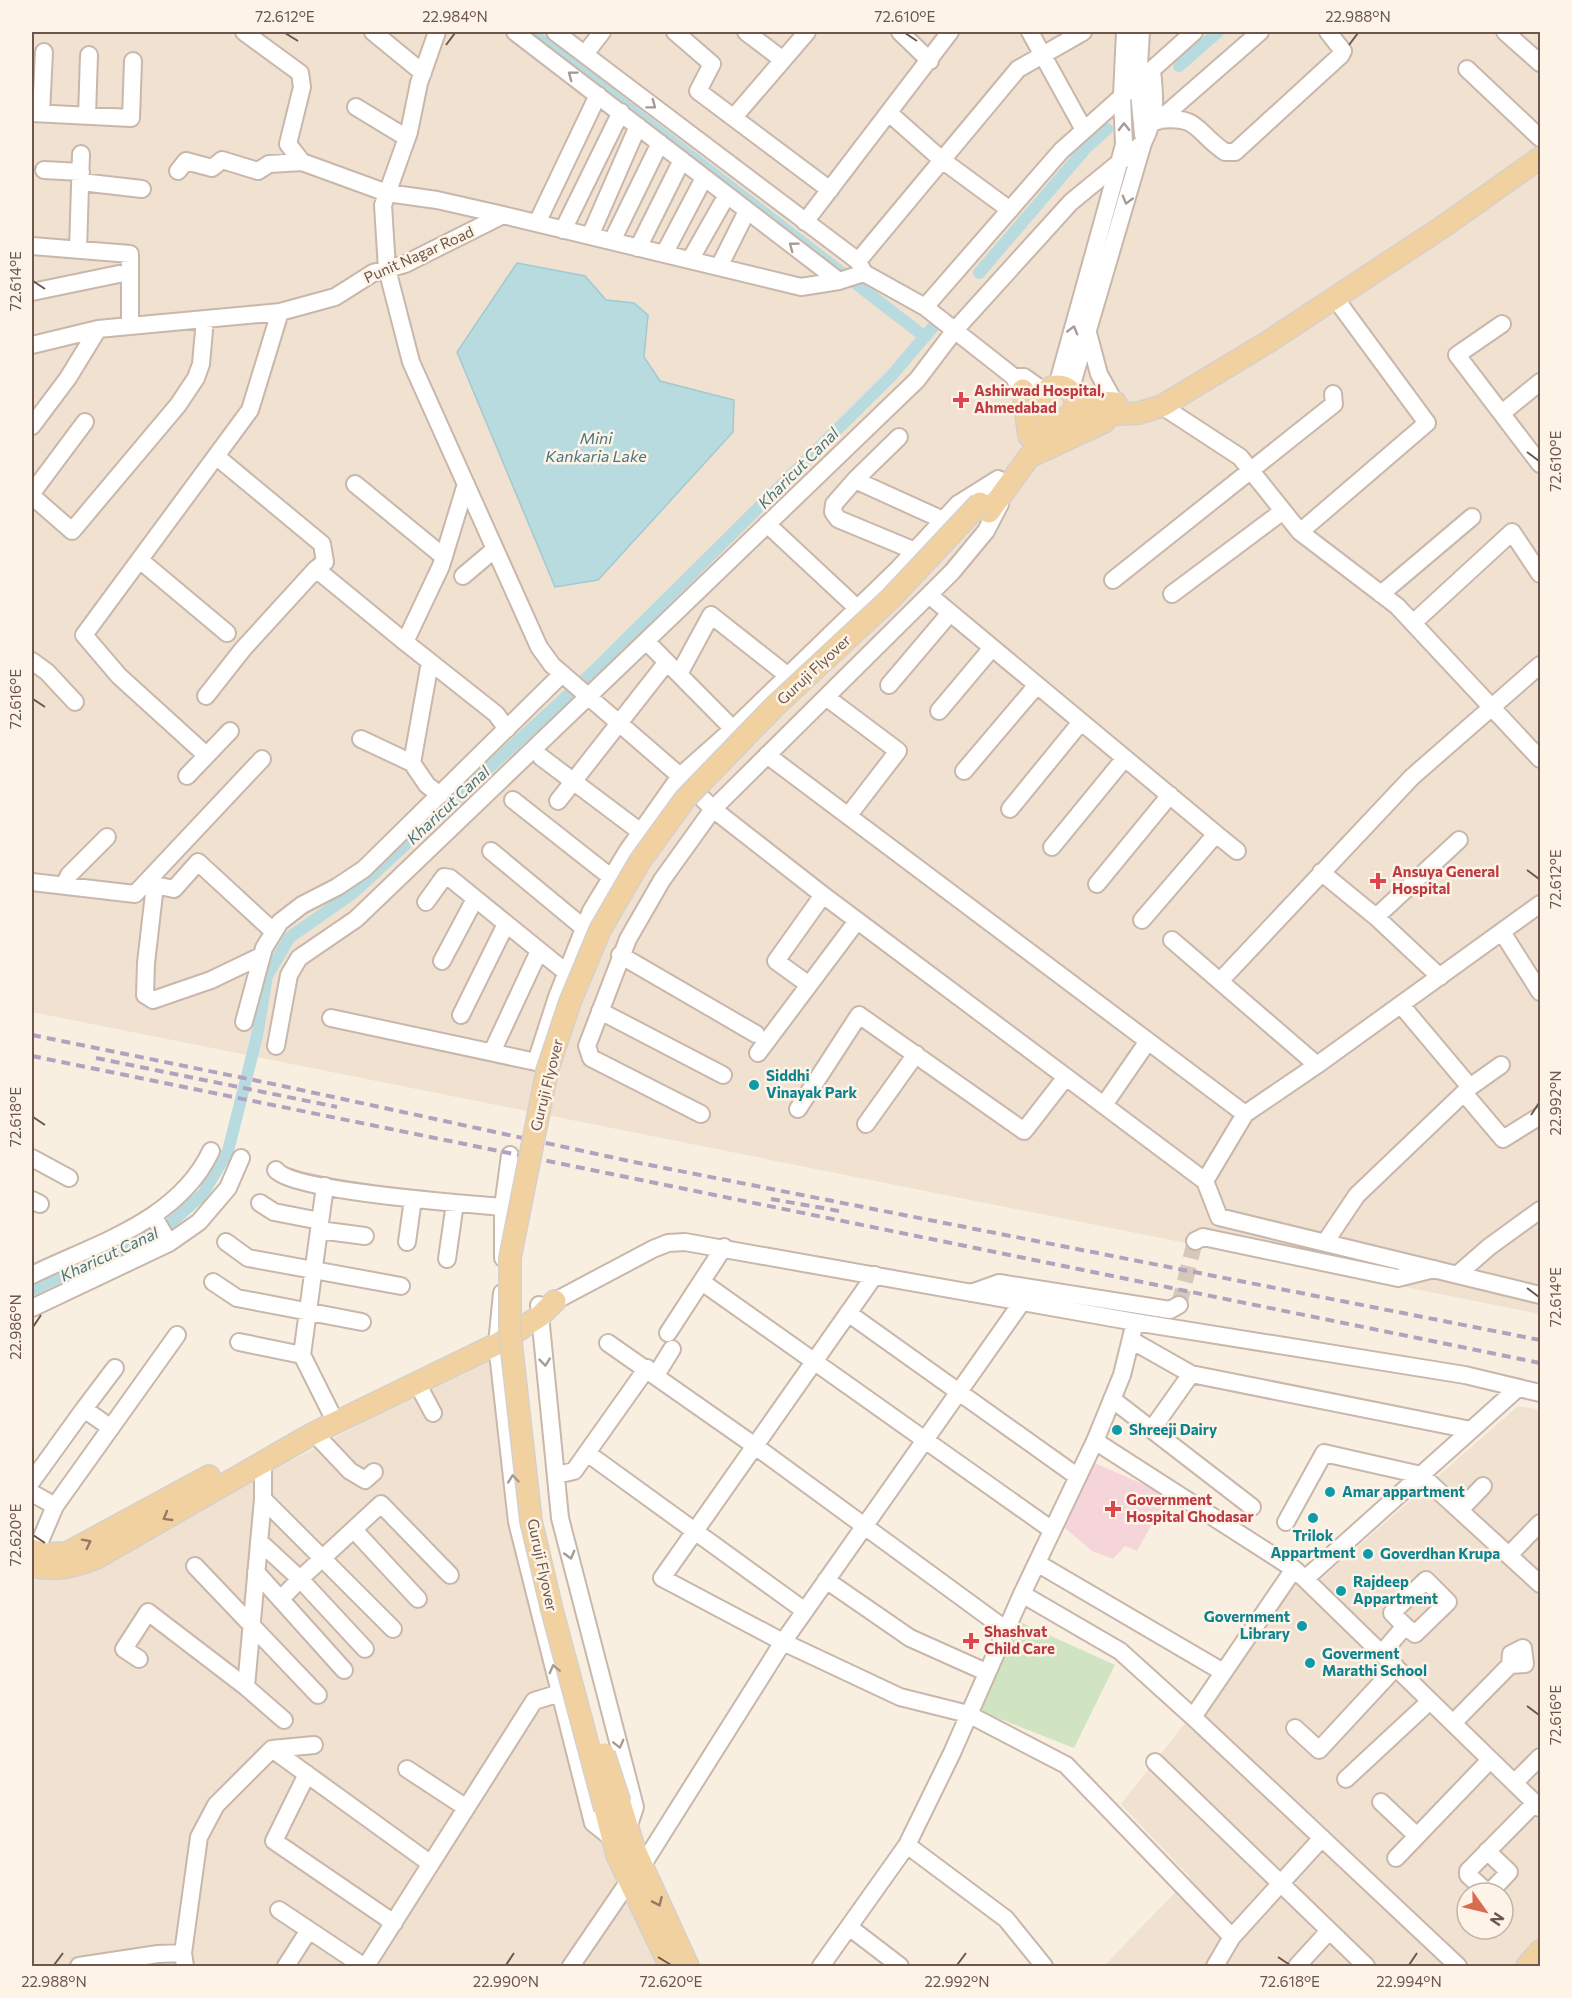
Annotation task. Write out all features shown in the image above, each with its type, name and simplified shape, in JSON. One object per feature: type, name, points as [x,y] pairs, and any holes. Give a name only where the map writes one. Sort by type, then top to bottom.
[{"type":"main road","points":[[1019,383],[1030,446],[1073,435],[1120,409],[1155,401],[1265,338],[1438,223],[1540,150]]},
{"type":"main road","points":[[1057,403],[1120,409],[1162,406],[1335,298],[1540,158]]},
{"type":"main road","name":"Guruji Flyover","points":[[636,1874],[612,1806],[544,1519],[523,1333],[523,1259],[560,1074],[583,1006],[612,935],[651,868],[695,807],[737,761],[900,607],[984,508],[1030,446],[1057,403]]},
{"type":"main road","points":[[32,1557],[52,1570],[73,1567],[96,1558],[314,1433],[417,1383],[545,1307]]},
{"type":"main road","points":[[32,1557],[68,1553],[89,1543],[330,1411],[498,1335]]},
{"type":"main road","points":[[636,1874],[670,1966]]},
{"type":"main road","points":[[636,1874],[688,1966]]},
{"type":"main road","points":[[1527,1966],[1540,1951]]},
{"type":"street","points":[[244,32],[300,73],[302,87],[288,144],[302,162]]},
{"type":"street","points":[[373,32],[423,73]]},
{"type":"street","points":[[437,32],[423,73],[407,138],[384,205],[387,269],[411,362],[539,647],[565,676],[680,776],[713,809],[857,921],[1205,1181],[1219,1217],[1540,1294]]},
{"type":"street","points":[[515,32],[840,281]]},
{"type":"street","points":[[555,32],[805,222],[862,269],[925,307],[1019,383],[1057,403]]},
{"type":"street","points":[[585,54],[602,32]]},
{"type":"street","points":[[675,32],[712,64],[698,91],[830,190]]},
{"type":"street","points":[[746,32],[783,60]]},
{"type":"street","points":[[734,117],[807,32]]},
{"type":"street","points":[[900,32],[930,61]]},
{"type":"street","points":[[805,222],[950,32]]},
{"type":"street","points":[[1030,32],[1084,130]]},
{"type":"street","points":[[178,171],[186,161],[212,168],[222,160],[258,171],[269,164],[302,162],[387,193],[437,200],[801,287],[840,281],[862,269],[942,160],[1018,69],[1083,32]]},
{"type":"street","points":[[1057,403],[1121,159],[1124,126],[1122,95],[1125,32]]},
{"type":"street","points":[[1141,32],[1138,82],[1143,143]]},
{"type":"street","points":[[925,307],[1061,151],[1194,32]]},
{"type":"street","points":[[1057,403],[1088,333],[1143,143],[1155,123],[1260,32]]},
{"type":"street","points":[[1155,123],[1180,117],[1193,123],[1226,152],[1236,152],[1341,55],[1342,51],[1328,32]]},
{"type":"street","points":[[1505,32],[1540,63]]},
{"type":"street","points":[[44,52],[36,113],[131,118],[133,61]]},
{"type":"street","points":[[87,116],[89,55]]},
{"type":"street","points":[[1467,69],[1540,138]]},
{"type":"street","points":[[1152,70],[1156,105],[1155,123]]},
{"type":"street","points":[[537,224],[598,95]]},
{"type":"street","points":[[356,107],[407,138]]},
{"type":"street","points":[[563,230],[621,112]]},
{"type":"street","points":[[889,113],[942,160],[1010,210]]},
{"type":"street","points":[[590,236],[638,126]]},
{"type":"street","points":[[612,241],[660,143]]},
{"type":"street","points":[[276,1046],[289,975],[299,958],[356,918],[586,695],[646,642],[917,380],[956,330],[1071,202],[1143,143]]},
{"type":"street","points":[[78,250],[81,154]]},
{"type":"street","points":[[638,248],[682,160]]},
{"type":"street","points":[[44,170],[142,189]]},
{"type":"street","points":[[664,254],[704,178]]},
{"type":"street","points":[[690,260],[727,195]]},
{"type":"street","points":[[719,267],[747,211]]},
{"type":"street","name":"Punit Nagar Road","points":[[32,345],[98,329],[280,312],[335,297],[373,273],[405,264],[503,216]]},
{"type":"street","points":[[32,246],[130,254],[130,326]]},
{"type":"street","points":[[32,292],[119,274]]},
{"type":"street","points":[[1300,532],[1427,423],[1335,298]]},
{"type":"street","points":[[206,755],[119,676],[84,635],[141,561],[250,410],[280,312]]},
{"type":"street","points":[[85,422],[32,494],[72,531],[178,405],[196,378],[201,364],[205,319]]},
{"type":"street","points":[[1502,324],[1457,355],[1538,456]]},
{"type":"street","points":[[32,426],[68,378],[98,329]]},
{"type":"street","points":[[1088,333],[1099,374],[1120,409]]},
{"type":"street","points":[[1502,413],[1540,382]]},
{"type":"street","points":[[1113,580],[1334,404],[1333,394]]},
{"type":"street","points":[[1162,406],[1240,457],[1300,532],[1381,594],[1413,623],[1540,759]]},
{"type":"street","points":[[899,436],[834,504],[833,512],[838,519],[915,551]]},
{"type":"street","points":[[206,696],[243,649],[325,562],[322,544],[217,457]]},
{"type":"street","points":[[855,480],[943,520]]},
{"type":"street","points":[[331,1018],[536,1062],[584,928],[612,878],[680,776],[733,729],[857,608],[915,551],[958,504],[1003,483]]},
{"type":"street","points":[[700,1114],[591,1058],[587,1046],[621,955],[662,880],[713,809],[929,595],[986,531],[1003,483]]},
{"type":"street","points":[[355,484],[444,557]]},
{"type":"street","points":[[405,642],[444,557],[466,484]]},
{"type":"street","points":[[1172,594],[1283,511]]},
{"type":"street","points":[[1381,594],[1472,517]]},
{"type":"street","points":[[767,524],[857,608]]},
{"type":"street","points":[[1413,623],[1512,532],[1540,574]]},
{"type":"street","points":[[463,576],[495,549]]},
{"type":"street","points":[[141,561],[227,633]]},
{"type":"street","points":[[316,569],[496,714],[507,729]]},
{"type":"street","points":[[929,595],[1238,851]]},
{"type":"street","points":[[693,596],[711,615],[787,675]]},
{"type":"street","points":[[888,686],[950,613]]},
{"type":"street","points":[[558,801],[618,722],[673,668],[711,615]]},
{"type":"street","points":[[646,642],[733,729]]},
{"type":"street","points":[[939,711],[992,648]]},
{"type":"street","points":[[32,661],[47,672],[75,702]]},
{"type":"street","points":[[412,763],[430,662]]},
{"type":"street","points":[[1221,980],[1412,777],[1540,666]]},
{"type":"street","points":[[244,1022],[261,957],[280,922],[302,905],[337,887],[364,869],[507,729],[565,676]]},
{"type":"street","points":[[964,771],[1037,685]]},
{"type":"street","points":[[826,697],[898,751],[848,816]]},
{"type":"street","points":[[1010,809],[1082,722]]},
{"type":"street","points":[[187,776],[230,730]]},
{"type":"street","points":[[361,739],[412,763],[427,785],[440,795]]},
{"type":"street","points":[[767,755],[1245,1113]]},
{"type":"street","points":[[542,757],[642,833]]},
{"type":"street","points":[[1052,847],[1125,758]]},
{"type":"street","points":[[32,882],[135,894],[150,884],[262,759]]},
{"type":"street","points":[[1097,884],[1170,795]]},
{"type":"street","points":[[513,800],[612,878]]},
{"type":"street","points":[[1142,920],[1216,834]]},
{"type":"street","points":[[64,885],[69,875],[107,837]]},
{"type":"street","points":[[1376,917],[1459,840]]},
{"type":"street","points":[[491,851],[584,928]]},
{"type":"street","points":[[150,884],[174,889],[198,862],[274,932]]},
{"type":"street","points":[[1321,872],[1376,917],[1440,977]]},
{"type":"street","points":[[426,902],[444,877],[450,878],[567,973]]},
{"type":"street","points":[[150,884],[145,995],[153,1000],[211,980],[261,957]]},
{"type":"street","points":[[809,986],[776,961],[823,895]]},
{"type":"street","points":[[442,960],[475,899]]},
{"type":"street","points":[[1205,1181],[1245,1113],[1317,1065],[1540,904]]},
{"type":"street","points":[[758,1053],[857,921]]},
{"type":"street","points":[[461,1015],[506,924]]},
{"type":"street","points":[[1502,932],[1540,992]]},
{"type":"street","points":[[1172,940],[1317,1065]]},
{"type":"street","points":[[492,1052],[539,951]]},
{"type":"street","points":[[621,955],[756,1034]]},
{"type":"street","points":[[1401,1005],[1503,1139],[1540,1116]]},
{"type":"street","points":[[600,1011],[723,1075]]},
{"type":"street","points":[[798,1109],[859,1016],[1024,1131],[1066,1077]]},
{"type":"street","points":[[1104,1106],[1148,1041]]},
{"type":"street","points":[[866,1124],[916,1054]]},
{"type":"street","points":[[1326,1241],[1357,1195],[1467,1090],[1501,1065]]},
{"type":"street","points":[[32,1275],[155,1218],[190,1186],[202,1170],[211,1151]]},
{"type":"street","points":[[510,1155],[503,1208],[503,1278],[498,1335],[517,1522],[592,1823],[620,1834],[635,1807],[560,1518],[545,1307],[668,1243],[685,1242],[724,1247],[1135,1322],[1465,1376],[1540,1393]]},
{"type":"street","points":[[32,1158],[69,1178]]},
{"type":"street","points":[[32,1308],[168,1241],[199,1222],[228,1188],[241,1158]]},
{"type":"street","points":[[276,1170],[288,1179],[325,1186],[413,1199],[503,1208]]},
{"type":"street","points":[[325,1186],[302,1355],[330,1411]]},
{"type":"street","points":[[407,1242],[413,1199]]},
{"type":"street","points":[[260,1203],[274,1212],[365,1236]]},
{"type":"street","points":[[447,1259],[455,1203]]},
{"type":"street","points":[[1458,1274],[1489,1247],[1540,1210]]},
{"type":"street","points":[[155,1218],[168,1241]]},
{"type":"street","points":[[1195,1241],[1203,1237],[1398,1278],[1435,1269]]},
{"type":"street","points":[[226,1242],[248,1258],[401,1286]]},
{"type":"street","points":[[556,1475],[574,1471],[651,1372],[724,1247]]},
{"type":"street","points":[[874,1275],[662,1578],[783,1642],[900,1697],[968,1714],[1066,1765],[1232,1937]]},
{"type":"street","points":[[213,1282],[237,1298],[362,1322]]},
{"type":"street","points":[[702,1282],[1052,1530]]},
{"type":"street","points":[[970,1293],[999,1283],[1170,1310],[1179,1305]]},
{"type":"street","points":[[571,1966],[636,1874],[783,1642],[1022,1302]]},
{"type":"street","points":[[848,1313],[1078,1477]]},
{"type":"street","points":[[821,1966],[907,1845],[1005,1629],[1095,1441],[1122,1375],[1135,1322]]},
{"type":"street","points":[[32,1557],[56,1506],[177,1335]]},
{"type":"street","points":[[1131,1340],[1191,1374],[1471,1430]]},
{"type":"street","points":[[239,1342],[302,1355]]},
{"type":"street","points":[[608,1343],[755,1446],[1005,1629]]},
{"type":"street","points":[[32,1481],[115,1368]]},
{"type":"street","points":[[1152,1430],[1191,1374]]},
{"type":"street","points":[[417,1383],[432,1413]]},
{"type":"street","points":[[1193,1717],[1222,1672],[1299,1574],[1421,1475],[1518,1388]]},
{"type":"street","points":[[1112,1399],[1252,1507]]},
{"type":"street","points":[[84,1409],[111,1428]]},
{"type":"street","points":[[314,1433],[350,1471],[365,1480],[374,1472]]},
{"type":"street","points":[[1095,1441],[1299,1574],[1538,1806],[1487,1851],[1467,1873],[1475,1881]]},
{"type":"street","points":[[587,1453],[805,1611]]},
{"type":"street","points":[[1286,1522],[1324,1453],[1421,1475],[1540,1584]]},
{"type":"street","points":[[246,1687],[263,1499],[263,1461]]},
{"type":"street","points":[[1460,1510],[1483,1486]]},
{"type":"street","points":[[32,1493],[56,1506]]},
{"type":"street","points":[[263,1499],[393,1629]]},
{"type":"street","points":[[281,1599],[381,1504],[450,1575]]},
{"type":"street","points":[[1509,1555],[1540,1523]]},
{"type":"street","points":[[354,1530],[418,1599]]},
{"type":"street","points":[[259,1541],[300,1580],[365,1649]]},
{"type":"street","points":[[1037,1563],[1222,1672]]},
{"type":"street","points":[[195,1566],[318,1695]]},
{"type":"street","points":[[256,1572],[344,1670]]},
{"type":"street","points":[[826,1580],[910,1638],[986,1672]]},
{"type":"street","points":[[1022,1594],[1120,1651],[1458,1966]]},
{"type":"street","points":[[139,1659],[124,1649],[148,1612],[246,1687],[284,1720]]},
{"type":"street","points":[[1382,1653],[1405,1626]]},
{"type":"street","points":[[1453,1723],[1510,1665]]},
{"type":"street","points":[[1294,1728],[1319,1750],[1396,1667]]},
{"type":"street","points":[[279,1910],[364,1966],[394,1923],[534,1701],[560,1693]]},
{"type":"street","points":[[1346,1779],[1430,1701]]},
{"type":"street","points":[[79,1966],[158,1954],[184,1960],[200,1837],[216,1805],[272,1749],[314,1745]]},
{"type":"street","points":[[272,1749],[431,1864]]},
{"type":"street","points":[[1514,1783],[1540,1757]]},
{"type":"street","points":[[1396,1858],[1490,1760]]},
{"type":"street","points":[[1155,1762],[1366,1966]]},
{"type":"street","points":[[407,1769],[465,1808]]},
{"type":"street","points":[[307,1774],[274,1841],[394,1923]]},
{"type":"street","points":[[1381,1802],[1417,1836]]},
{"type":"street","points":[[1215,1966],[1232,1937],[1322,1838]]},
{"type":"street","points":[[907,1845],[1006,1919],[1042,1966]]},
{"type":"street","points":[[1487,1851],[1509,1872],[1500,1881]]},
{"type":"street","points":[[849,1927],[900,1966]]},
{"type":"street","points":[[286,1966],[309,1930]]},
{"type":"street","points":[[1297,1966],[1329,1930]]},
{"type":"shaded area","points":[[32,32],[1540,32],[1540,1314],[32,1012]]},
{"type":"shaded area","points":[[492,1354],[607,1842],[663,1966],[32,1966],[32,1575],[55,1578],[75,1576]]},
{"type":"shaded area","points":[[1518,1406],[1540,1410],[1540,1937],[1515,1966],[1104,1966],[1190,1877],[1121,1804],[1297,1582],[1306,1592]]},
{"type":"shaded area","name":"Government Hospital Ghodasar","points":[[1090,1461],[1168,1495],[1137,1551],[1125,1546],[1113,1559],[1092,1551],[1059,1523]]},
{"type":"green space","points":[[1018,1621],[1115,1665],[1074,1748],[975,1709]]},
{"type":"water","name":"Mini Kankaria Lake","points":[[517,263],[585,276],[606,300],[634,303],[648,315],[644,357],[660,381],[734,400],[733,432],[598,580],[555,587],[457,352]]},
{"type":"waterway","points":[[530,32],[925,337]]},
{"type":"waterway","name":"Kharicut Canal","points":[[1179,66],[1218,32]]},
{"type":"waterway","name":"Kharicut Canal","points":[[979,273],[1086,148],[1107,129]]},
{"type":"waterway","name":"Kharicut Canal","points":[[32,1290],[165,1228],[203,1194],[228,1151],[257,1036],[267,976],[290,937],[353,893],[594,671],[892,375],[932,328]]},
{"type":"tunnel","points":[[1179,1305],[1195,1241]]},
{"type":"railway","points":[[32,1035],[278,1085],[629,1161],[1540,1340]]},
{"type":"railway","points":[[32,1056],[1540,1363]]},
{"type":"railway","points":[[96,1058],[337,1107]]},
{"type":"railway","points":[[771,1199],[845,1212]]},
{"type":"place","name":"Ashirwad Hospital, Ahmedabad","points":[[961,400]]},
{"type":"place","name":"Ansuya General Hospital","points":[[1378,881]]},
{"type":"place","name":"Siddhi Vinayak Park","points":[[754,1085]]},
{"type":"place","name":"Shreeji Dairy","points":[[1117,1430]]},
{"type":"place","name":"Amar appartment","points":[[1330,1492]]},
{"type":"place","name":"Government Hospital Ghodasar","points":[[1113,1509]]},
{"type":"place","name":"Trilok Appartment","points":[[1313,1518]]},
{"type":"place","name":"Goverdhan Krupa","points":[[1368,1554]]},
{"type":"place","name":"Rajdeep Appartment","points":[[1341,1591]]},
{"type":"place","name":"Government Library","points":[[1302,1626]]},
{"type":"place","name":"Shashvat Child Care","points":[[971,1641]]},
{"type":"place","name":"Goverment Marathi School","points":[[1310,1663]]}]
